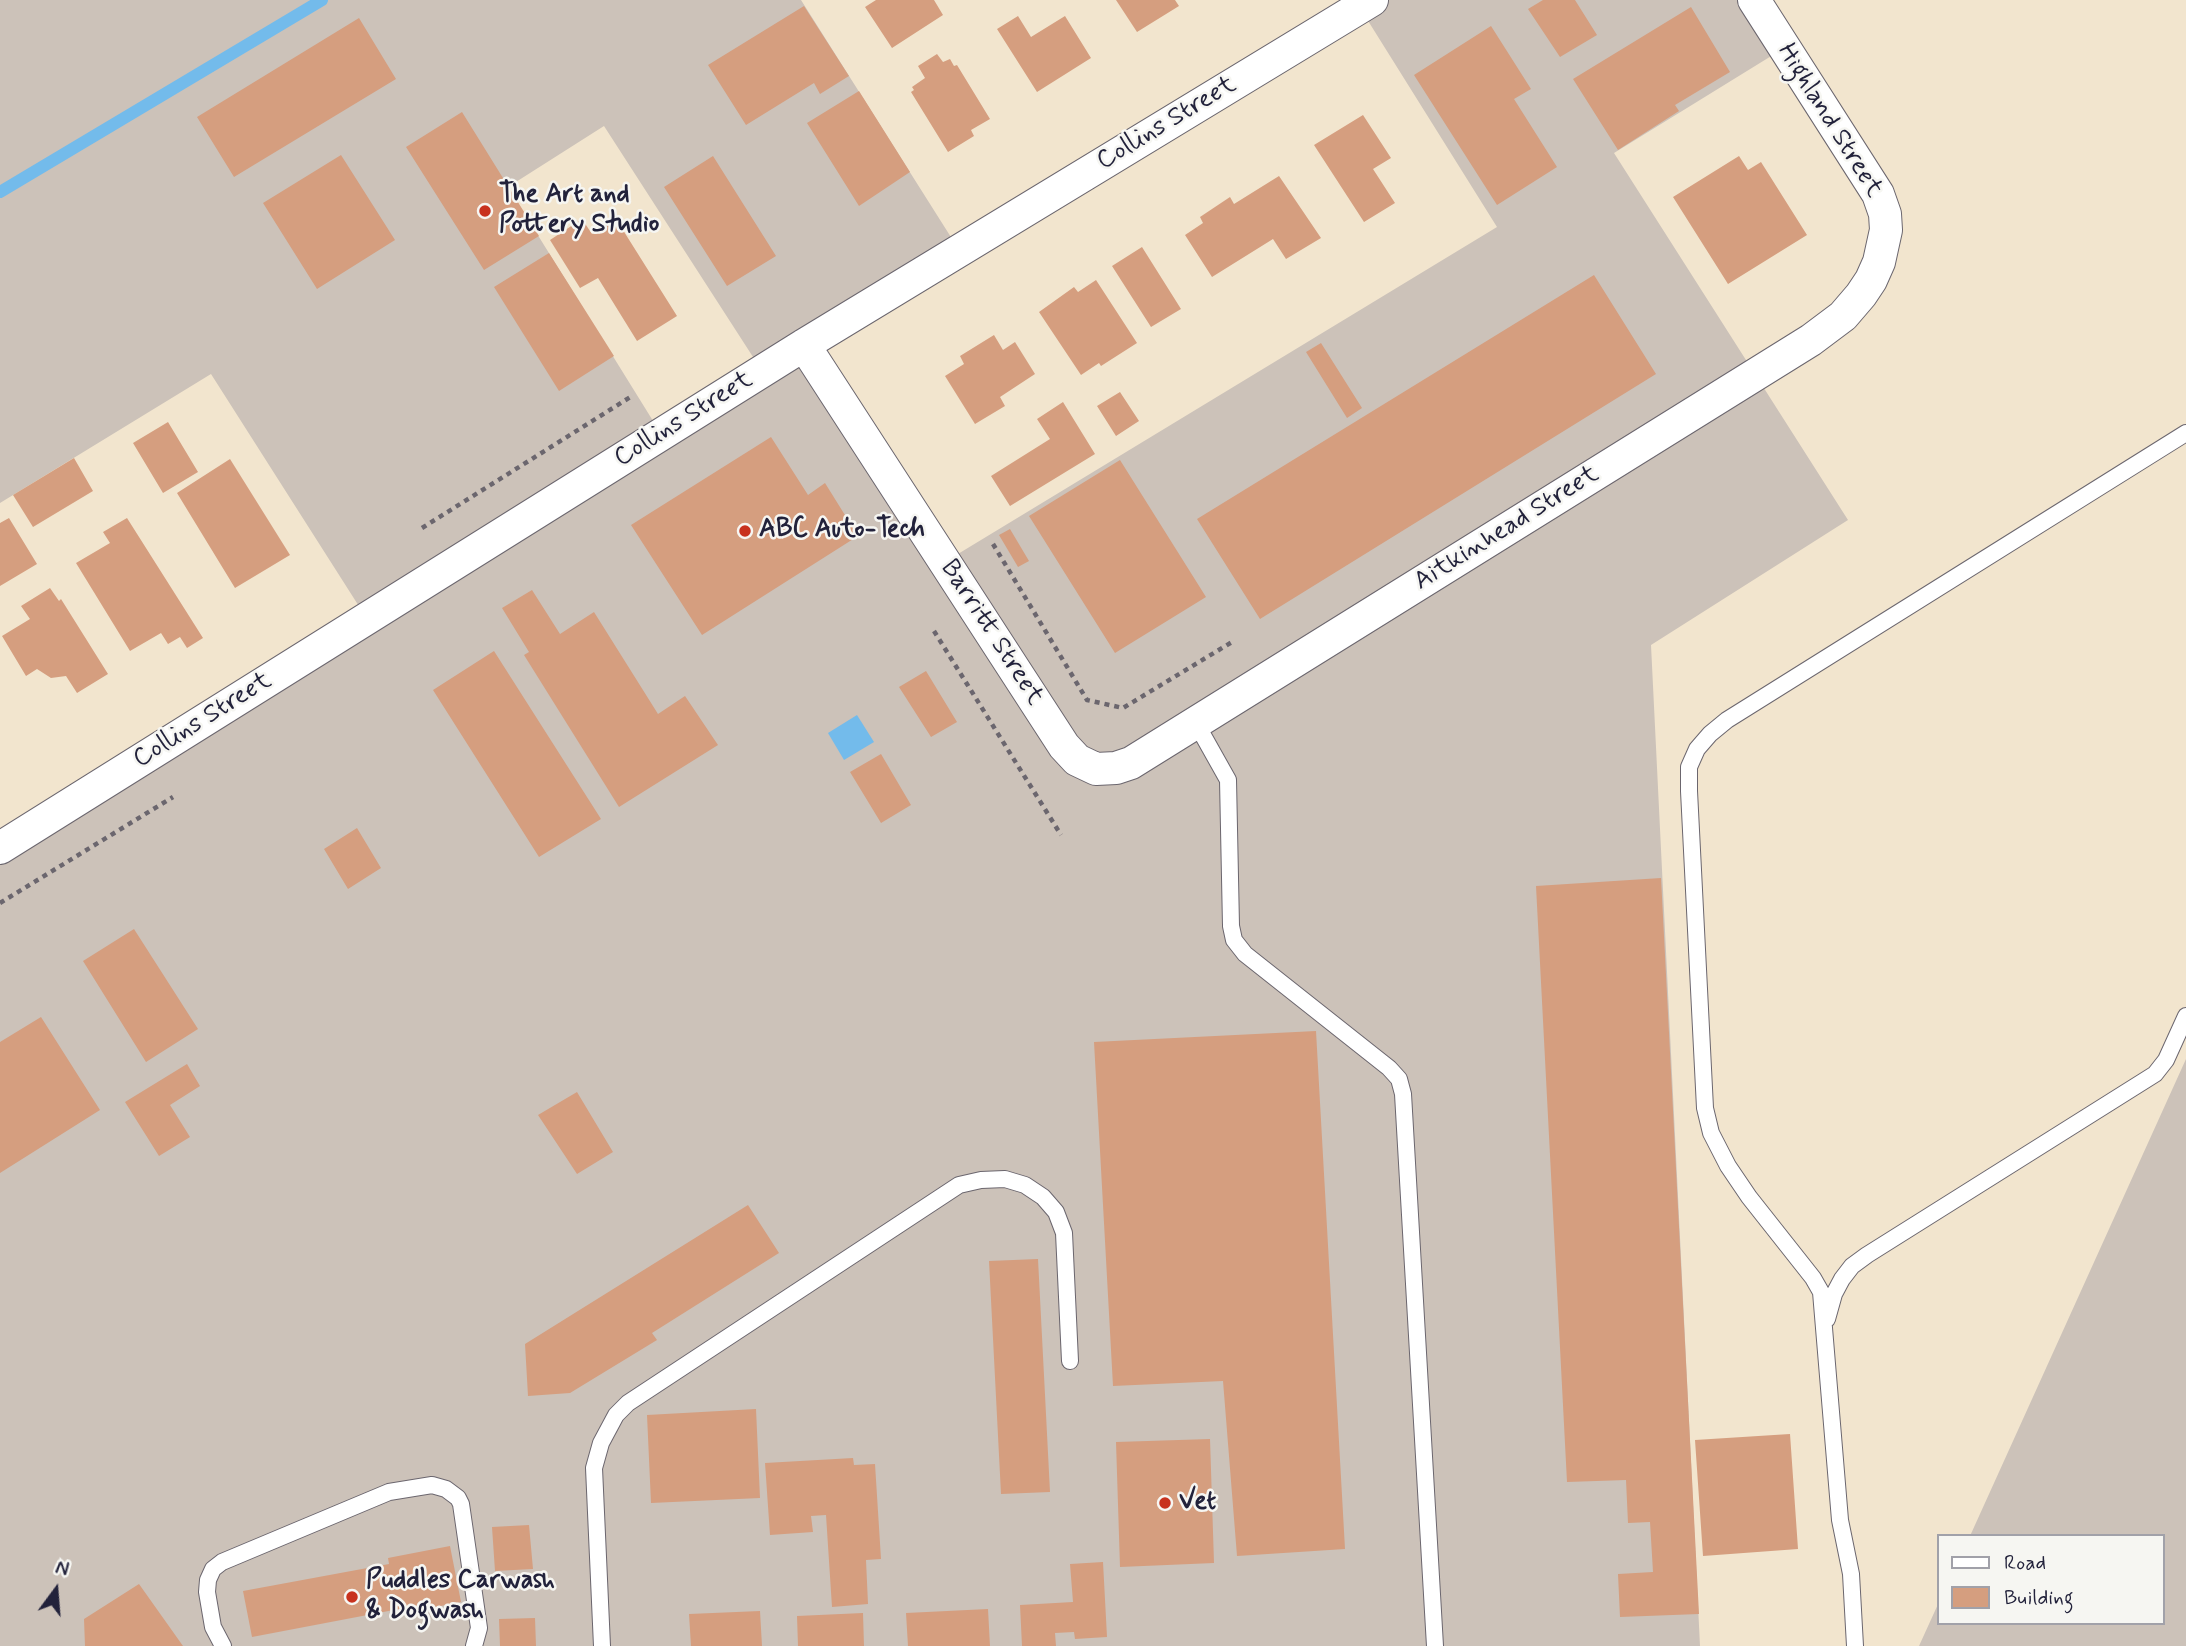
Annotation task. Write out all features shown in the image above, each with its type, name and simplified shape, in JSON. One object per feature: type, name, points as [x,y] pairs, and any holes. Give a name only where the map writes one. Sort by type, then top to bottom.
[{"type":"street","name":"Collins Street","points":[[0,848],[804,345],[1372,0]]},
{"type":"street","name":"Highland Street","points":[[1754,0],[1878,194],[1885,214],[1886,230],[1882,248]]},
{"type":"street","name":"Aitkinhead Street","points":[[1096,769],[1116,768],[1131,763],[1811,340],[1843,316],[1861,295],[1871,280],[1882,248]]},
{"type":"street","name":"Barritt Street","points":[[804,345],[1064,746],[1077,760],[1096,769]]},
{"type":"lane","points":[[1855,1646],[1850,1574],[1840,1520],[1821,1292],[1728,1166],[1712,1133],[1705,1108],[1689,767],[1697,750],[1710,734],[1727,720],[2186,433]]},
{"type":"lane","points":[[1196,723],[1228,780],[1231,926],[1234,940],[1245,954],[1389,1068],[1399,1079],[1403,1094],[1435,1646]]},
{"type":"lane","points":[[1825,1332],[1834,1294],[1853,1266],[2155,1074],[2166,1060],[2186,1016]]},
{"type":"lane","points":[[601,1646],[594,1468],[601,1443],[616,1415],[628,1403],[959,1185],[981,1180],[1005,1179],[1025,1185],[1043,1197],[1056,1212],[1064,1233],[1070,1361]]},
{"type":"lane","points":[[223,1646],[213,1627],[207,1592],[208,1580],[222,1562],[389,1493],[432,1485],[446,1489],[458,1498],[461,1504],[479,1628],[474,1646]]},
{"type":"path","points":[[422,528],[632,396]]},
{"type":"path","points":[[993,544],[1087,700],[1123,708],[1232,642]]},
{"type":"path","points":[[934,631],[1061,835]]},
{"type":"path","points":[[0,903],[173,797]]},
{"type":"shaded area","points":[[0,0],[801,0],[961,253],[810,346],[948,560],[1497,227],[1355,0],[1750,0],[1781,50],[1614,153],[1848,520],[1651,645],[1700,1646],[0,1646],[0,853],[369,622],[211,374],[0,503]],"holes":[[[604,126],[764,374],[663,437],[508,187]]]},
{"type":"shaded area","points":[[2186,1059],[2186,1646],[1919,1646],[1938,1604],[1938,1625],[2165,1625],[2165,1534],[1971,1534]]},
{"type":"water","points":[[857,715],[874,742],[844,760],[828,733]]},
{"type":"building","points":[[876,0],[934,0],[943,15],[892,48],[865,7]]},
{"type":"building","points":[[1116,0],[1175,0],[1179,6],[1137,32]]},
{"type":"building","points":[[1543,0],[1575,0],[1597,35],[1560,57],[1528,9]]},
{"type":"building","points":[[804,6],[849,76],[820,94],[814,83],[746,125],[708,65]]},
{"type":"building","points":[[1691,7],[1730,72],[1675,105],[1679,111],[1618,150],[1573,79]]},
{"type":"building","points":[[1018,16],[1031,37],[1065,16],[1091,58],[1037,92],[997,29]]},
{"type":"building","points":[[359,18],[396,79],[234,177],[197,117]]},
{"type":"building","points":[[1491,26],[1531,89],[1514,99],[1557,167],[1497,205],[1414,75]]},
{"type":"building","points":[[937,54],[943,62],[950,59],[954,66],[957,65],[990,119],[971,130],[974,136],[948,152],[911,92],[914,90],[912,87],[925,78],[918,66]]},
{"type":"building","points":[[859,91],[910,172],[859,206],[807,123]]},
{"type":"building","name":"The Art and Pottery Studio","points":[[462,112],[539,236],[484,270],[406,147]]},
{"type":"building","points":[[1363,115],[1391,158],[1373,169],[1395,203],[1364,222],[1314,145]]},
{"type":"building","points":[[341,155],[395,240],[317,289],[263,203]]},
{"type":"building","points":[[713,156],[776,256],[727,286],[664,187]]},
{"type":"building","points":[[1739,156],[1748,170],[1761,162],[1807,235],[1728,284],[1673,197]]},
{"type":"building","points":[[1279,176],[1321,238],[1286,259],[1273,239],[1212,277],[1185,235],[1203,223],[1200,217],[1230,197],[1234,204]]},
{"type":"building","points":[[582,219],[592,234],[616,219],[677,316],[637,341],[598,278],[580,288],[550,240]]},
{"type":"building","points":[[1142,247],[1181,309],[1151,327],[1112,266]]},
{"type":"building","points":[[549,253],[614,356],[559,391],[494,287]]},
{"type":"building","points":[[1594,275],[1656,374],[1260,619],[1197,519]]},
{"type":"building","points":[[1096,280],[1137,343],[1101,366],[1099,363],[1081,375],[1039,312],[1074,287],[1078,292]]},
{"type":"building","points":[[994,335],[1003,350],[1015,342],[1035,374],[1000,397],[1005,406],[975,424],[945,376],[964,364],[960,356]]},
{"type":"building","points":[[1321,343],[1362,408],[1347,418],[1306,352]]},
{"type":"building","points":[[1120,392],[1139,421],[1116,436],[1097,406]]},
{"type":"building","points":[[1063,402],[1095,454],[1010,506],[991,476],[1050,439],[1037,419]]},
{"type":"building","points":[[168,422],[198,472],[163,493],[133,443]]},
{"type":"building","name":"ABC Auto-Tech","points":[[771,437],[808,495],[825,483],[858,536],[702,635],[631,525]]},
{"type":"building","points":[[74,458],[93,491],[33,527],[13,495]]},
{"type":"building","points":[[230,459],[290,555],[235,588],[177,493]]},
{"type":"building","points":[[1120,460],[1206,597],[1115,653],[1029,516]]},
{"type":"building","points":[[9,518],[37,564],[0,586],[0,523]]},
{"type":"building","points":[[127,518],[203,638],[187,648],[180,637],[168,644],[161,633],[130,651],[76,563],[110,543],[103,532]]},
{"type":"building","points":[[1010,529],[1029,561],[1018,567],[999,535]]},
{"type":"building","points":[[50,588],[59,601],[61,599],[108,674],[77,693],[66,676],[51,678],[37,669],[26,676],[2,636],[30,619],[21,606]]},
{"type":"building","points":[[532,590],[560,634],[594,612],[658,714],[685,696],[718,745],[619,807],[524,655],[529,652],[502,608]]},
{"type":"building","points":[[494,651],[601,819],[539,857],[433,690]]},
{"type":"building","points":[[926,671],[957,722],[931,737],[899,687]]},
{"type":"building","points":[[881,754],[911,805],[881,823],[850,772]]},
{"type":"building","points":[[357,828],[381,868],[348,889],[324,849]]},
{"type":"building","points":[[1661,878],[1699,1614],[1620,1617],[1618,1574],[1653,1572],[1650,1522],[1628,1523],[1626,1480],[1567,1482],[1536,886]]},
{"type":"building","points":[[134,929],[198,1029],[146,1062],[83,961]]},
{"type":"building","points":[[41,1017],[100,1110],[0,1173],[0,1042]]},
{"type":"building","points":[[1316,1031],[1345,1549],[1237,1556],[1223,1381],[1113,1386],[1094,1042]]},
{"type":"building","points":[[187,1064],[200,1086],[170,1105],[190,1137],[159,1156],[125,1102]]},
{"type":"building","points":[[577,1092],[613,1152],[577,1174],[538,1115]]},
{"type":"building","points":[[748,1205],[779,1253],[652,1333],[657,1340],[570,1393],[528,1396],[525,1344]]},
{"type":"building","points":[[1038,1259],[1050,1492],[1001,1494],[989,1261]]},
{"type":"building","points":[[756,1409],[760,1498],[651,1503],[647,1415]]},
{"type":"building","points":[[1790,1434],[1798,1549],[1703,1556],[1695,1440]]},
{"type":"building","name":"Vet","points":[[1210,1439],[1214,1563],[1120,1567],[1116,1442]]},
{"type":"building","points":[[853,1458],[854,1465],[875,1464],[881,1559],[866,1560],[868,1604],[832,1607],[826,1515],[811,1516],[813,1532],[770,1535],[765,1463]]},
{"type":"building","points":[[529,1525],[533,1569],[495,1571],[492,1527]]},
{"type":"building","name":"Puddles Carwash & Dogwash","points":[[450,1546],[461,1602],[400,1614],[399,1609],[252,1637],[243,1591],[389,1564],[388,1558]]},
{"type":"building","points":[[1103,1562],[1107,1637],[1075,1639],[1074,1632],[1055,1633],[1056,1646],[1022,1646],[1020,1605],[1073,1602],[1070,1564]]},
{"type":"building","points":[[139,1584],[183,1646],[85,1646],[84,1619]]},
{"type":"building","points":[[988,1609],[990,1646],[908,1646],[906,1613]]},
{"type":"building","points":[[760,1611],[762,1646],[691,1646],[689,1614]]},
{"type":"building","points":[[863,1613],[864,1646],[798,1646],[797,1616]]},
{"type":"building","points":[[535,1618],[536,1646],[500,1646],[499,1619]]},
{"type":"waterway","points":[[0,192],[322,0]]},
{"type":"place","name":"The Art and Pottery Studio","points":[[485,211]]},
{"type":"place","name":"ABC Auto-Tech","points":[[745,531]]},
{"type":"place","name":"Vet","points":[[1165,1503]]},
{"type":"place","name":"Puddles Carwash & Dogwash","points":[[352,1597]]}]
